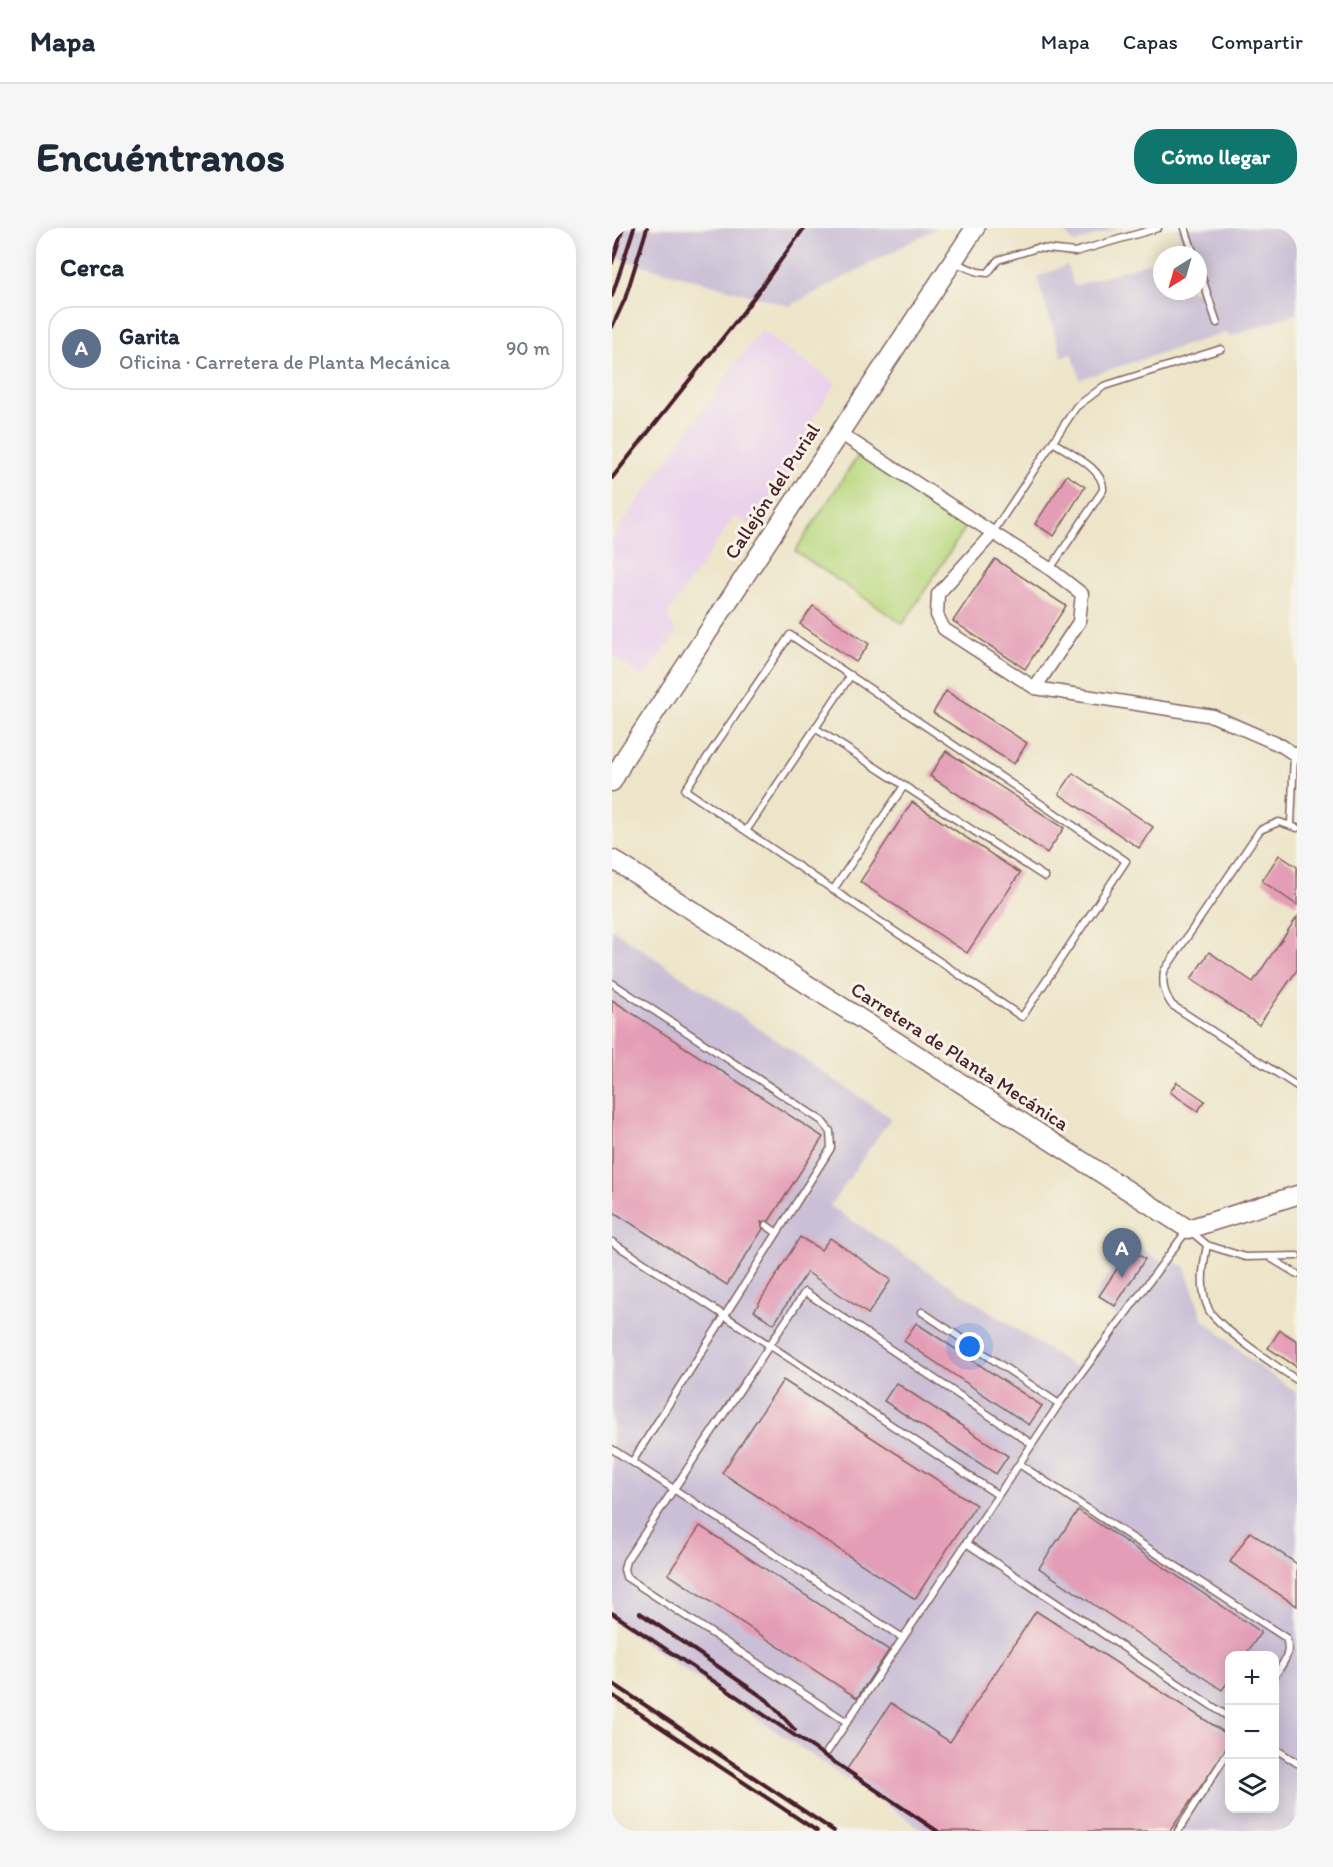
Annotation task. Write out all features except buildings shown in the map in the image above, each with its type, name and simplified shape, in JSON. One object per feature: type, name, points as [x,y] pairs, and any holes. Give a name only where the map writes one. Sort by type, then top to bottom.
[{"type":"street","name":"Callejón del Purial","points":[[612,782],[838,432],[975,228]]},
{"type":"street","points":[[838,432],[1050,569],[1082,594],[1079,621],[1035,688]]},
{"type":"street","points":[[993,533],[938,594],[938,615],[944,629],[1035,688],[1213,717],[1282,746],[1296,755]]},
{"type":"street","name":"Carretera de Planta Mecánica","points":[[612,859],[1188,1229]]},
{"type":"street","points":[[1188,1229],[1297,1195]]},
{"type":"lane","points":[[952,262],[978,272],[988,273],[998,260],[1037,248],[1076,252],[1158,228]]},
{"type":"lane","points":[[1185,228],[1191,246]]},
{"type":"lane","points":[[1207,293],[1217,323]]},
{"type":"lane","points":[[993,533],[1076,407],[1104,386],[1221,349]]},
{"type":"lane","points":[[1050,569],[1103,490],[1104,485],[1100,475],[1053,442]]},
{"type":"lane","points":[[790,635],[1126,861],[1022,1017],[746,831],[685,790],[790,635]]},
{"type":"lane","points":[[746,831],[851,675]]},
{"type":"lane","points":[[815,728],[1045,877]]},
{"type":"lane","points":[[1291,824],[1296,755]]},
{"type":"lane","points":[[833,890],[904,786]]},
{"type":"lane","points":[[1297,828],[1291,824],[1279,822],[1268,825],[1251,841],[1164,971],[1163,982],[1165,994],[1172,1005],[1297,1086]]},
{"type":"lane","points":[[612,983],[822,1121],[830,1131],[831,1148],[632,1462]]},
{"type":"lane","points":[[766,1225],[777,1233]]},
{"type":"lane","points":[[827,1752],[1059,1404],[1188,1229],[1207,1245],[1245,1257],[1297,1256]]},
{"type":"lane","points":[[612,1242],[998,1495]]},
{"type":"lane","points":[[1207,1245],[1202,1277],[1209,1311],[1261,1356],[1297,1380]]},
{"type":"lane","points":[[1270,1258],[1297,1274]]},
{"type":"lane","points":[[847,1722],[626,1578],[624,1569],[626,1561],[673,1489],[805,1292],[1032,1444]]},
{"type":"lane","points":[[922,1312],[1059,1404]]},
{"type":"lane","points":[[612,1449],[903,1638]]},
{"type":"lane","points":[[1019,1464],[1286,1638],[1290,1647],[1279,1670]]},
{"type":"lane","points":[[966,1543],[1225,1715]]},
{"type":"lane","points":[[1279,1751],[1297,1763]]},
{"type":"lane","points":[[1178,1831],[1225,1757]]},
{"type":"shaded area","points":[[612,228],[937,228],[790,306],[612,257]]},
{"type":"shaded area","points":[[1061,228],[1118,228],[1074,243]]},
{"type":"shaded area","points":[[1178,228],[1297,228],[1297,313],[1229,337],[1227,332],[1080,379],[1072,353],[1062,357],[1037,277],[1067,265],[1074,286],[1153,261],[1153,300],[1207,300],[1207,246],[1184,246]]},
{"type":"shaded area","points":[[760,330],[836,383],[806,430],[816,437],[751,525],[734,517],[667,615],[676,633],[644,679],[612,655],[612,538]]},
{"type":"shaded area","points":[[612,929],[891,1118],[830,1206],[1074,1367],[1117,1317],[1092,1300],[1129,1241],[1158,1259],[1184,1265],[1203,1319],[1256,1364],[1297,1393],[1297,1831],[925,1831],[612,1621]]},
{"type":"green space","points":[[859,454],[968,524],[903,624],[795,551]]},
{"type":"railway","points":[[612,263],[623,228]]},
{"type":"railway","points":[[612,296],[634,228]]},
{"type":"railway","points":[[612,327],[625,299],[647,228]]},
{"type":"railway","points":[[612,478],[744,311],[804,228]]},
{"type":"railway","points":[[612,1613],[937,1831]]},
{"type":"railway","points":[[640,1613],[767,1700],[795,1730]]},
{"type":"railway","points":[[612,1683],[834,1831]]},
{"type":"railway","points":[[612,1695],[817,1831]]},
{"type":"place","name":"Garita","points":[[1122,1278]]}]
